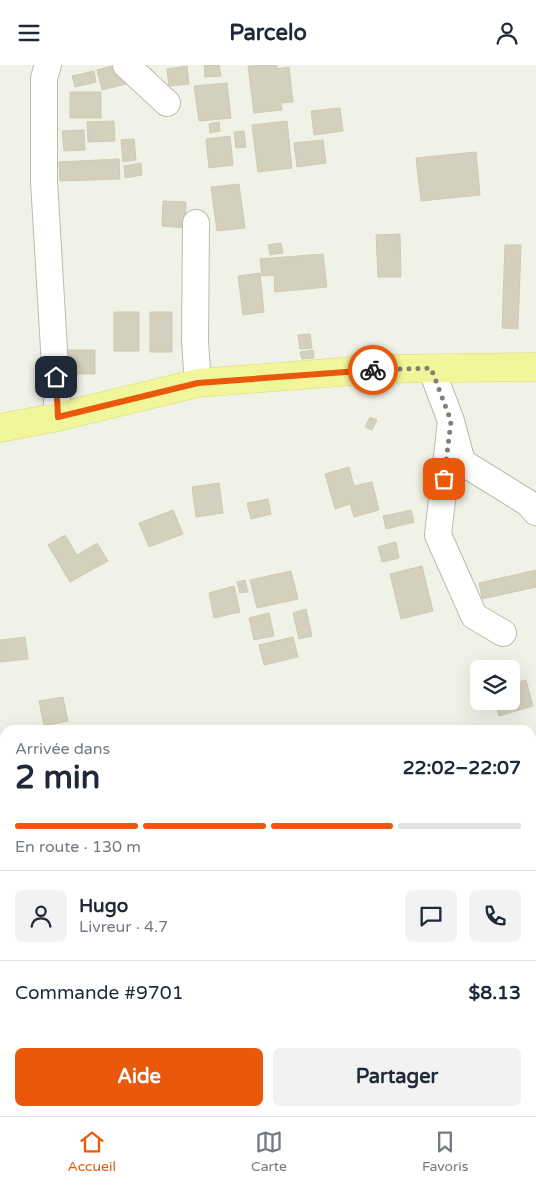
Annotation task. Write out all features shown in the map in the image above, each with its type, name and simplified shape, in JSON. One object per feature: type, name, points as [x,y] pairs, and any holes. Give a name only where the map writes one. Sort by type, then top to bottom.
[{"type":"main road","points":[[0,427],[58,417],[198,383],[379,369],[536,367]]},
{"type":"street","points":[[48,65],[44,78],[44,181],[58,417]]},
{"type":"street","points":[[126,65],[166,103]]},
{"type":"street","points":[[196,223],[195,341],[198,383]]},
{"type":"street","points":[[431,368],[451,421],[462,462],[528,503],[536,512]]},
{"type":"street","points":[[451,421],[438,535],[474,616],[503,633]]},
{"type":"building","points":[[121,65],[126,84],[102,90],[97,70]]},
{"type":"building","points":[[204,65],[219,65],[221,76],[205,77]]},
{"type":"building","points":[[277,65],[277,69],[289,67],[293,102],[281,103],[282,110],[254,113],[248,66]]},
{"type":"building","points":[[187,66],[189,84],[169,86],[167,69]]},
{"type":"building","points":[[94,71],[96,82],[75,87],[72,76]]},
{"type":"building","points":[[227,83],[231,118],[199,121],[194,86]]},
{"type":"building","points":[[70,92],[101,92],[101,118],[70,118]]},
{"type":"building","points":[[340,108],[343,131],[314,135],[311,111]]},
{"type":"building","points":[[114,121],[115,141],[88,142],[87,122]]},
{"type":"building","points":[[287,121],[292,168],[258,172],[252,125]]},
{"type":"building","points":[[219,122],[220,131],[210,133],[209,124]]},
{"type":"building","points":[[84,130],[85,150],[64,151],[62,131]]},
{"type":"building","points":[[244,131],[246,147],[236,148],[234,132]]},
{"type":"building","points":[[230,136],[233,165],[209,168],[206,139]]},
{"type":"building","points":[[134,139],[136,160],[123,162],[121,140]]},
{"type":"building","points":[[323,140],[326,163],[297,167],[294,143]]},
{"type":"building","points":[[476,152],[480,195],[421,201],[416,158]]},
{"type":"building","points":[[119,159],[120,179],[60,181],[59,162]]},
{"type":"building","points":[[141,163],[142,175],[125,178],[124,166]]},
{"type":"building","points":[[239,184],[245,228],[217,231],[211,187]]},
{"type":"building","points":[[163,201],[186,202],[185,228],[162,226]]},
{"type":"building","points":[[400,234],[401,277],[378,277],[376,235]]},
{"type":"building","points":[[281,243],[283,253],[270,255],[268,245]]},
{"type":"building","points":[[505,245],[521,245],[518,329],[502,328]]},
{"type":"building","points":[[323,254],[327,287],[275,292],[274,275],[262,276],[260,259]]},
{"type":"building","points":[[260,273],[264,312],[243,315],[238,276]]},
{"type":"building","points":[[114,312],[139,312],[139,351],[114,351]]},
{"type":"building","points":[[150,312],[172,312],[172,352],[150,352]]},
{"type":"building","points":[[310,334],[312,348],[300,349],[298,335]]},
{"type":"building","points":[[65,350],[95,350],[95,374],[65,374]]},
{"type":"building","points":[[313,350],[314,358],[302,359],[300,352]]},
{"type":"building","points":[[370,417],[377,420],[372,430],[365,427]]},
{"type":"building","points":[[349,467],[354,486],[372,482],[379,510],[354,517],[350,504],[335,509],[325,474]]},
{"type":"building","points":[[219,483],[223,513],[196,517],[192,487]]},
{"type":"building","points":[[268,499],[271,514],[251,519],[247,503]]},
{"type":"building","points":[[173,510],[183,534],[149,547],[139,523]]},
{"type":"building","points":[[411,510],[414,522],[386,529],[383,516]]},
{"type":"building","points":[[65,535],[77,555],[97,543],[108,561],[70,582],[48,545]]},
{"type":"building","points":[[396,542],[399,558],[382,562],[378,547]]},
{"type":"building","points":[[422,566],[433,611],[401,619],[390,574]]},
{"type":"building","points":[[536,570],[536,587],[482,599],[479,583]]},
{"type":"building","points":[[291,571],[298,599],[257,608],[250,580]]},
{"type":"building","points":[[245,580],[248,592],[240,593],[237,582]]},
{"type":"building","points":[[234,586],[240,612],[214,618],[209,593]]},
{"type":"building","points":[[306,609],[312,636],[299,639],[293,613]]},
{"type":"building","points":[[269,613],[274,636],[254,640],[249,618]]},
{"type":"building","points":[[25,637],[28,659],[0,662],[0,640]]},
{"type":"building","points":[[293,637],[298,657],[264,665],[259,645]]},
{"type":"building","points":[[526,680],[533,706],[520,710],[520,682]]},
{"type":"building","points":[[63,697],[68,721],[44,725],[39,701]]},
{"type":"building","points":[[497,710],[519,710],[499,716]]},
{"type":"way so far","points":[[373,370],[431,368],[451,421],[444,479]]},
{"type":"route","points":[[56,377],[58,417],[198,383],[373,370]]}]
